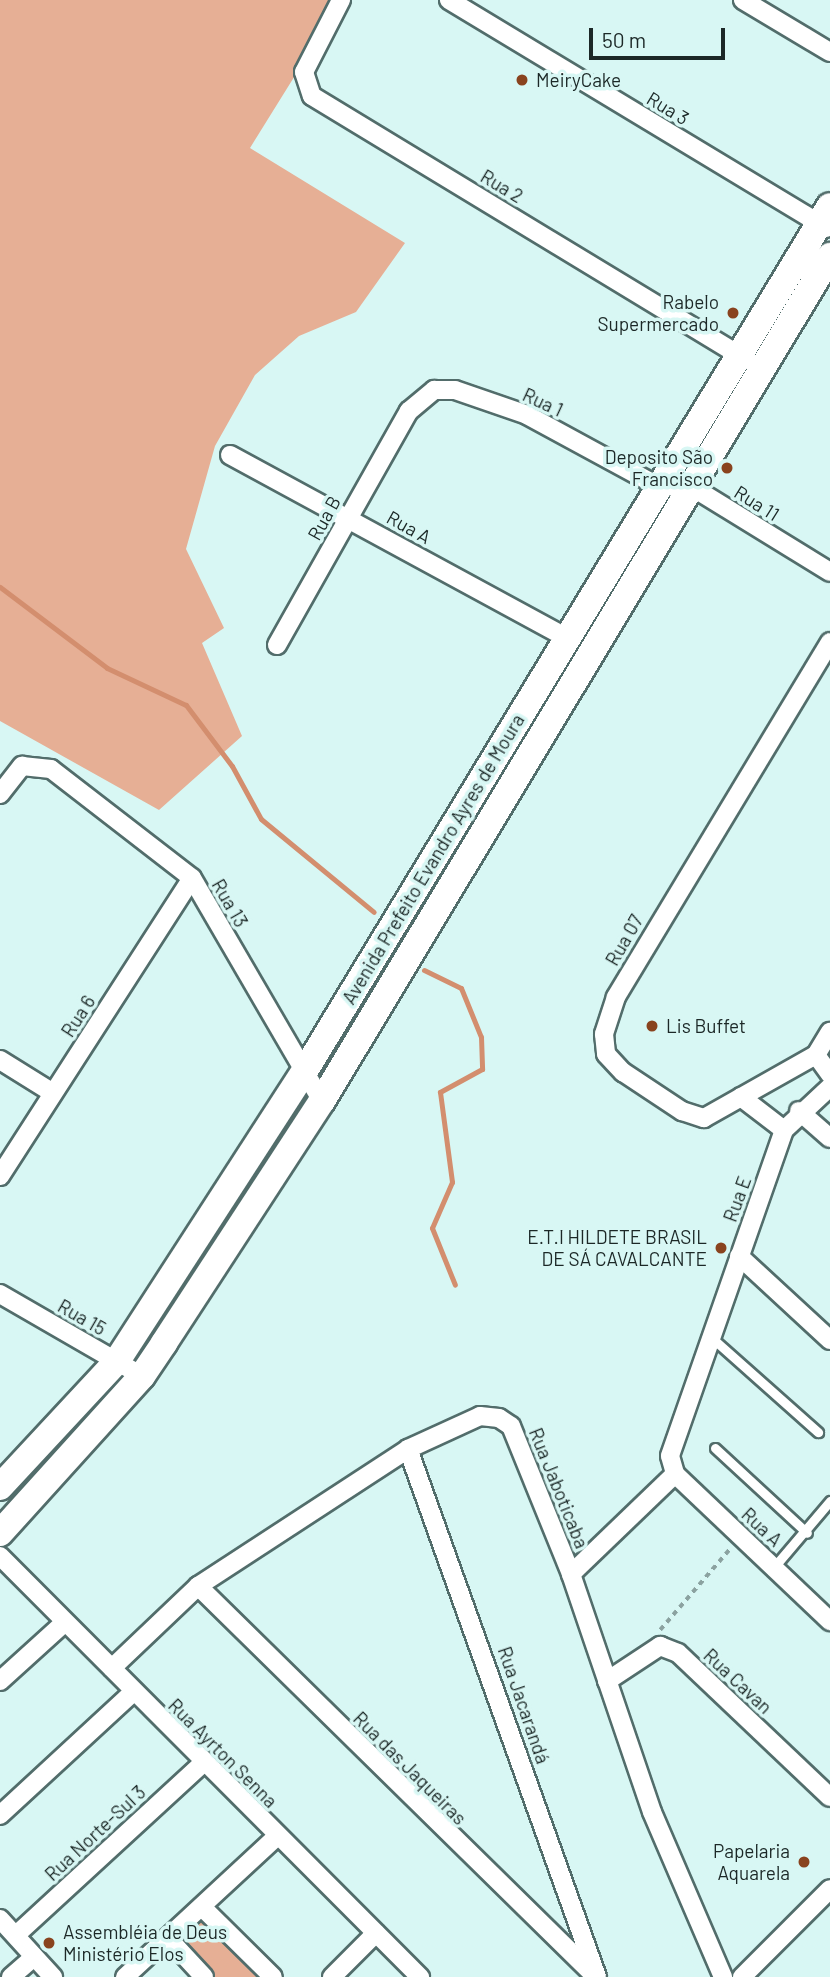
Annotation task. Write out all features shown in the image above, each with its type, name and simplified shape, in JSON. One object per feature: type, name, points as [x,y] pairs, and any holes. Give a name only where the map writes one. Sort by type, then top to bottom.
[{"type":"street","name":"Rua 2","points":[[341,0],[304,72],[312,96],[762,369]]},
{"type":"street","name":"Rua 3","points":[[449,0],[827,220]]},
{"type":"street","points":[[743,0],[830,52]]},
{"type":"street","name":"Avenida Prefeito Evandro Ayres de Moura","points":[[0,1487],[117,1361],[303,1074],[738,354],[827,220]]},
{"type":"street","name":"Avenida Prefeito Evandro Ayres de Moura","points":[[0,1533],[142,1376],[321,1101],[830,256]]},
{"type":"street","name":"Rua 1","points":[[409,411],[420,396],[455,390],[527,415],[658,486]]},
{"type":"street","name":"Rua B","points":[[277,645],[409,411]]},
{"type":"street","name":"Rua A","points":[[229,455],[567,638]]},
{"type":"street","name":"Rua 11","points":[[658,486],[692,487],[830,572]]},
{"type":"street","name":"Rua 07","points":[[816,1055],[704,1118],[682,1111],[606,1054],[607,1016],[830,642]]},
{"type":"street","name":"Rua 13","points":[[0,794],[14,773],[29,765],[51,769],[192,878],[321,1101]]},
{"type":"street","name":"Rua 6","points":[[0,1176],[192,878]]},
{"type":"street","points":[[830,1032],[816,1055],[830,1074]]},
{"type":"street","points":[[321,1043],[346,1060]]},
{"type":"street","points":[[0,1060],[53,1093]]},
{"type":"street","name":"Rua E","points":[[673,1467],[739,1256],[784,1130],[799,1111],[830,1087]]},
{"type":"street","points":[[741,1097],[784,1130]]},
{"type":"street","points":[[799,1111],[830,1138]]},
{"type":"street","points":[[739,1256],[830,1340]]},
{"type":"street","name":"Rua 15","points":[[0,1294],[142,1376]]},
{"type":"street","name":"Rua Jaboticaba","points":[[112,1668],[198,1587],[408,1449],[480,1416],[511,1426],[571,1574],[652,1812],[723,1977]]},
{"type":"street","name":"Rua Jacarandá","points":[[408,1449],[596,1977]]},
{"type":"street","points":[[571,1574],[673,1467]]},
{"type":"street","name":"Rua A","points":[[673,1467],[830,1620]]},
{"type":"street","name":"Rua Ayrton Senna","points":[[0,1556],[64,1623],[112,1668],[132,1693],[420,1977]]},
{"type":"street","name":"Rua das Jaqueiras","points":[[198,1587],[596,1977]]},
{"type":"street","points":[[0,1681],[64,1623]]},
{"type":"street","points":[[607,1681],[660,1646]]},
{"type":"street","name":"Rua Cavan","points":[[660,1646],[678,1653],[830,1797]]},
{"type":"street","points":[[0,1815],[132,1693]]},
{"type":"street","name":"Rua Norte-Sul 3","points":[[16,1936],[204,1762]]},
{"type":"street","points":[[125,1977],[204,1908],[277,1836]]},
{"type":"street","points":[[742,1977],[830,1889]]},
{"type":"street","points":[[204,1908],[273,1977]]},
{"type":"street","points":[[0,1919],[53,1977]]},
{"type":"street","points":[[332,1977],[376,1933]]},
{"type":"street","points":[[168,1938],[204,1977]]},
{"type":"street","points":[[11,1977],[34,1957]]},
{"type":"lane","points":[[712,1338],[817,1432]]},
{"type":"lane","points":[[715,1448],[807,1533]]},
{"type":"lane","points":[[774,1567],[807,1533],[830,1501]]},
{"type":"path","points":[[660,1646],[660,1623],[741,1536]]},
{"type":"shaded area","points":[[0,0],[342,0],[250,148],[405,243],[356,312],[299,336],[255,375],[215,446],[186,549],[224,628],[202,643],[242,736],[159,810],[0,721]]},
{"type":"shaded area","points":[[201,1918],[266,1977],[213,1977],[181,1943]]},
{"type":"waterway","points":[[0,587],[107,668],[186,705],[232,766],[261,819],[374,912]]},
{"type":"waterway","points":[[424,970],[461,988],[481,1037],[482,1069],[440,1092],[452,1182],[432,1228],[455,1285]]},
{"type":"place","name":"MeiryCake","points":[[522,80]]},
{"type":"place","name":"Rabelo Supermercado","points":[[733,313]]},
{"type":"place","name":"Deposito São Francisco","points":[[727,468]]},
{"type":"place","name":"Lis Buffet","points":[[652,1026]]},
{"type":"place","name":"E.T.I HILDETE BRASIL DE SÁ CAVALCANTE","points":[[721,1248]]},
{"type":"place","name":"Papelaria Aquarela","points":[[804,1862]]},
{"type":"place","name":"Assembléia de Deus Ministério Elos","points":[[49,1943]]}]
